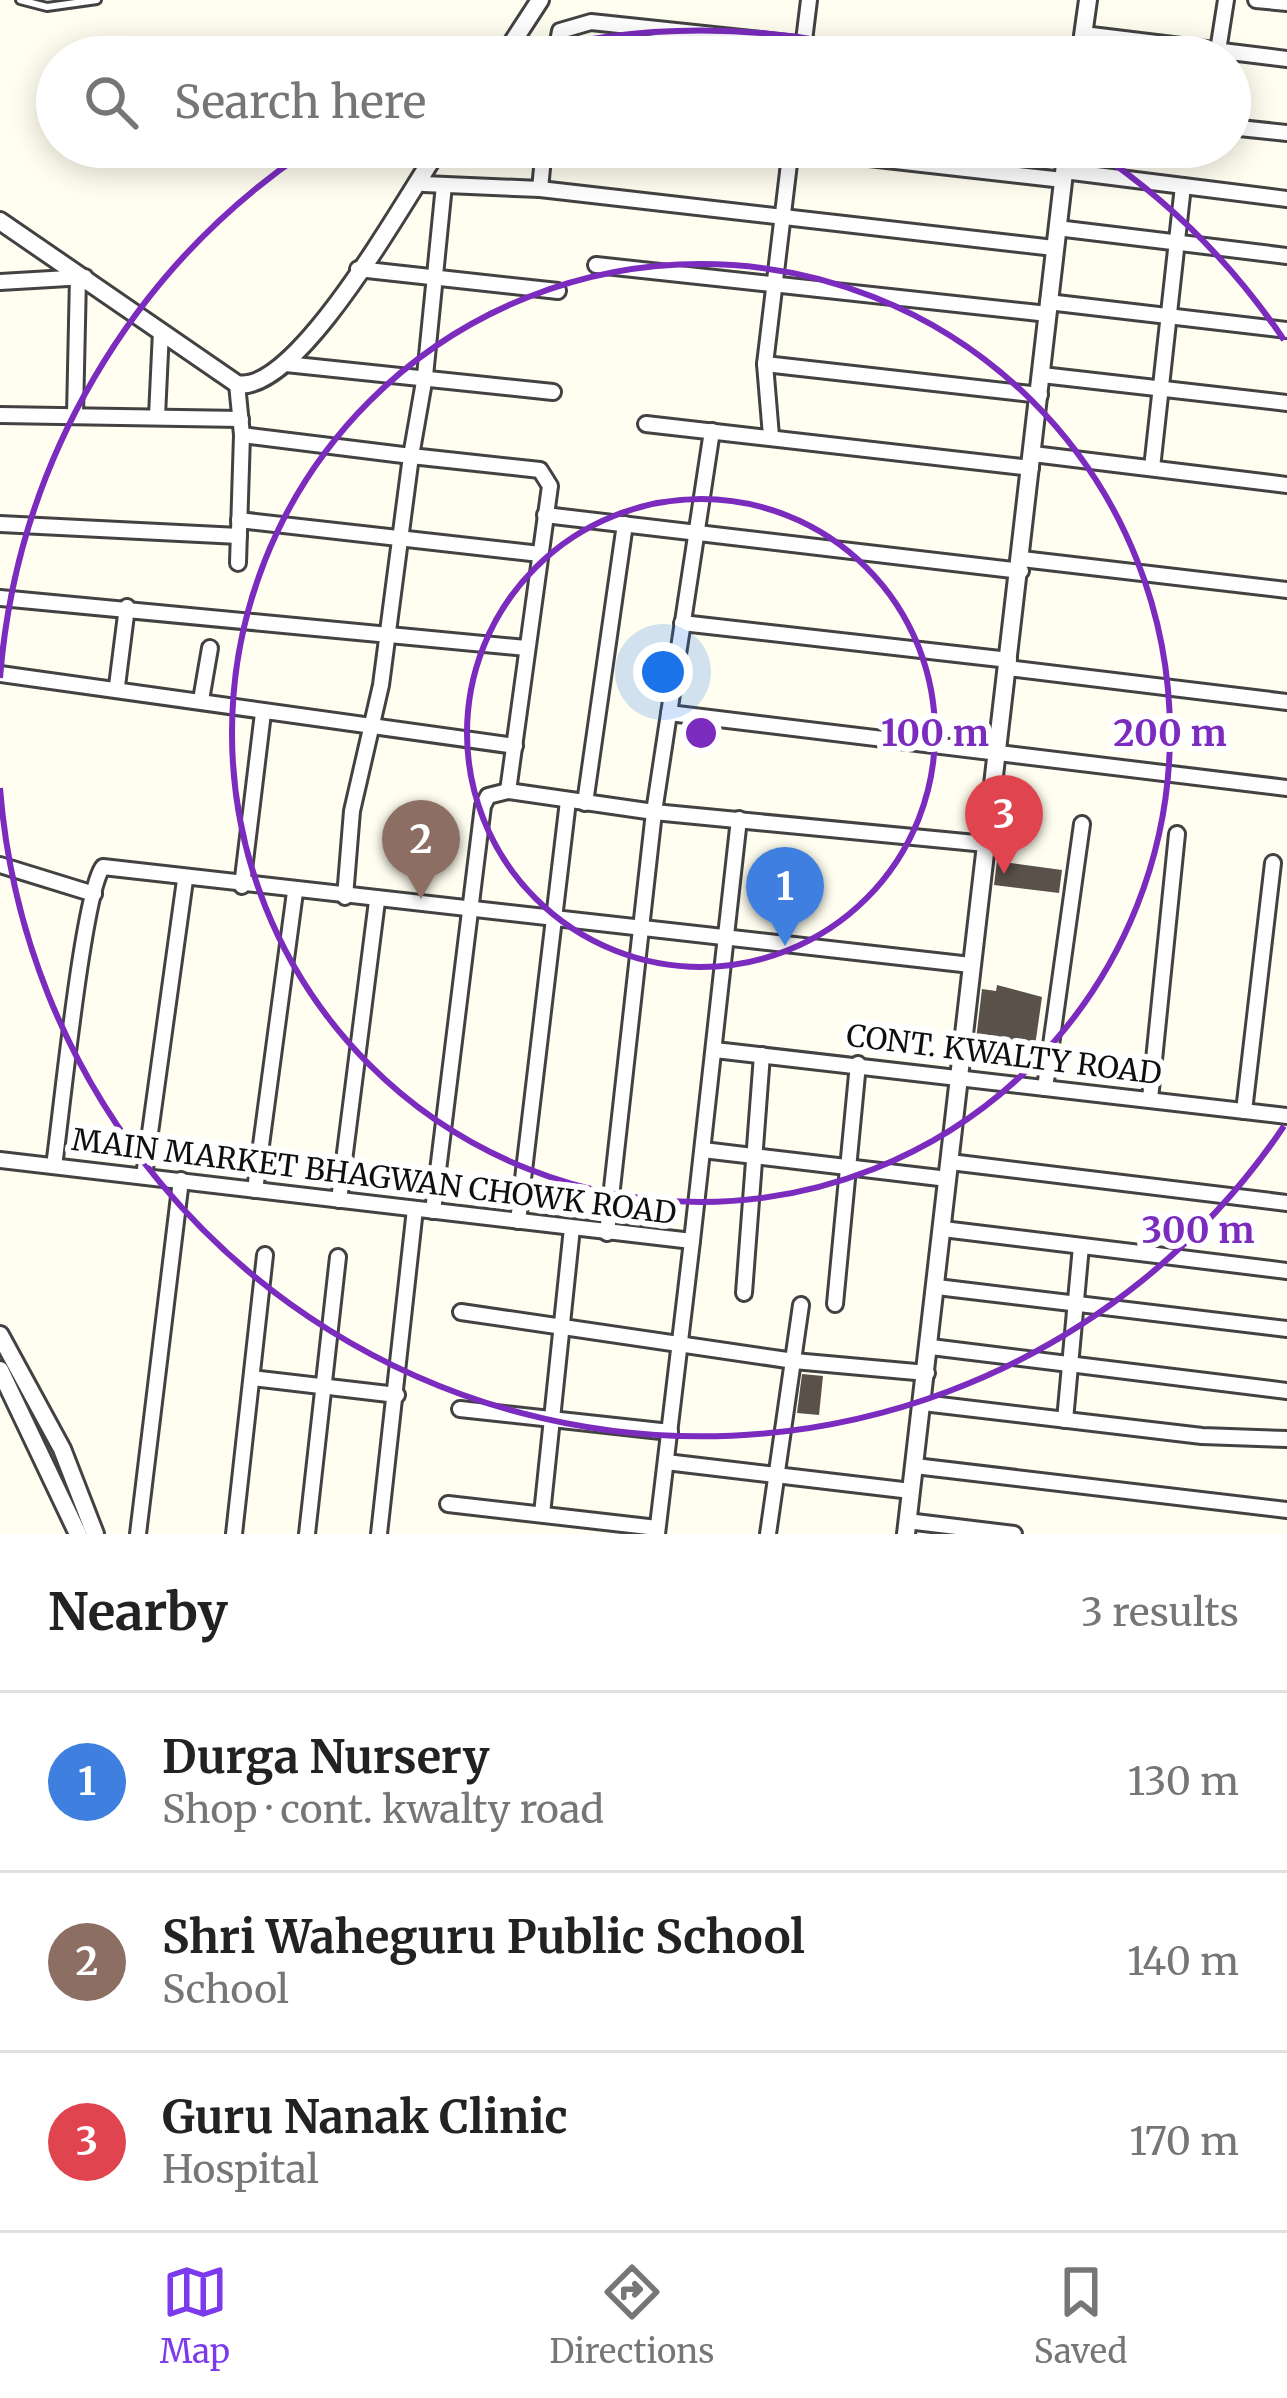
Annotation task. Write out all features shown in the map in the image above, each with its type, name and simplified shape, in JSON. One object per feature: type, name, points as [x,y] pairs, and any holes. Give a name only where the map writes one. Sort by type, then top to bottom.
[{"type":"street","points":[[517,36],[540,0]]},
{"type":"street","points":[[805,36],[809,0]]},
{"type":"street","points":[[1088,0],[1083,34],[1096,36]]},
{"type":"street","points":[[1221,36],[1226,0]]},
{"type":"street","points":[[1256,0],[1287,3]]},
{"type":"street","points":[[559,36],[560,31],[580,22],[692,36]]},
{"type":"street","points":[[1251,56],[1287,59]]},
{"type":"street","points":[[1251,130],[1287,134]]},
{"type":"street","points":[[0,221],[9,234],[81,277],[237,384],[254,385],[286,364],[322,324],[426,168]]},
{"type":"street","points":[[540,189],[542,168]]},
{"type":"street","points":[[771,436],[765,364],[789,168]]},
{"type":"street","points":[[986,168],[1287,199]]},
{"type":"street","points":[[1014,1534],[907,1528],[1065,168]]},
{"type":"street","points":[[424,184],[540,189],[1054,248]]},
{"type":"street","points":[[345,898],[356,785],[374,726],[425,376],[444,185]]},
{"type":"street","points":[[1152,468],[1183,186]]},
{"type":"street","points":[[1057,228],[1287,256]]},
{"type":"street","points":[[596,265],[1287,330]]},
{"type":"street","points":[[358,269],[558,291]]},
{"type":"street","points":[[0,282],[81,277]]},
{"type":"street","points":[[76,415],[81,277]]},
{"type":"street","points":[[157,416],[160,331]]},
{"type":"street","points":[[286,364],[553,392]]},
{"type":"street","points":[[765,364],[1040,394]]},
{"type":"street","points":[[1042,375],[1287,403]]},
{"type":"street","points":[[237,384],[241,427],[238,563]]},
{"type":"street","points":[[0,415],[157,416],[411,456],[540,470],[550,486],[508,791]]},
{"type":"street","points":[[646,424],[1152,468],[1287,485]]},
{"type":"street","points":[[607,1232],[654,812],[712,431]]},
{"type":"street","points":[[545,514],[1287,590]]},
{"type":"street","points":[[0,524],[239,528],[402,538],[540,554]]},
{"type":"street","points":[[585,803],[625,524]]},
{"type":"street","points":[[0,598],[526,648]]},
{"type":"street","points":[[117,686],[127,607]]},
{"type":"street","points":[[682,623],[1287,702]]},
{"type":"street","points":[[202,700],[210,648]]},
{"type":"street","points":[[0,674],[117,686],[263,713],[515,746]]},
{"type":"street","points":[[242,886],[263,713]]},
{"type":"street","points":[[669,713],[1287,788]]},
{"type":"street","points":[[433,1211],[483,806],[488,796],[508,791],[654,812],[986,844]]},
{"type":"street","points":[[518,1221],[568,801]]},
{"type":"street","name":"MAIN MARKET BHAGWAN CHOWK ROAD","points":[[0,1160],[692,1241],[739,819]]},
{"type":"street","points":[[1045,1088],[1082,824]]},
{"type":"street","points":[[1150,1099],[1177,834]]},
{"type":"street","points":[[1244,1111],[1274,863]]},
{"type":"street","points":[[0,865],[94,894]]},
{"type":"street","points":[[54,1166],[94,894],[103,867],[185,880],[971,965]]},
{"type":"street","points":[[145,1176],[185,880]]},
{"type":"street","points":[[255,1190],[295,892]]},
{"type":"street","points":[[340,1200],[377,901]]},
{"type":"street","name":"CONT. KWALTY ROAD","points":[[715,1049],[1287,1117]]},
{"type":"street","points":[[744,1293],[762,1055]]},
{"type":"street","points":[[835,1304],[858,1064]]},
{"type":"street","points":[[703,1150],[1287,1203]]},
{"type":"street","points":[[138,1534],[181,1180]]},
{"type":"street","points":[[380,1534],[415,1209]]},
{"type":"street","points":[[542,1514],[572,1228]]},
{"type":"street","points":[[943,1229],[1287,1271]]},
{"type":"street","points":[[448,1504],[657,1531],[692,1241]]},
{"type":"street","points":[[1065,1420],[1081,1246]]},
{"type":"street","points":[[234,1534],[265,1255]]},
{"type":"street","points":[[307,1534],[338,1257]]},
{"type":"street","points":[[937,1287],[1287,1329]]},
{"type":"street","points":[[768,1534],[801,1305]]},
{"type":"street","points":[[460,1312],[794,1361],[927,1373]]},
{"type":"street","points":[[0,1335],[62,1449],[95,1534]]},
{"type":"street","points":[[931,1347],[1287,1391]]},
{"type":"street","points":[[0,1370],[60,1487],[78,1534]]},
{"type":"street","points":[[252,1378],[397,1395]]},
{"type":"street","points":[[923,1403],[1287,1439]]},
{"type":"street","points":[[460,1409],[670,1432]]},
{"type":"street","points":[[666,1462],[911,1491]]},
{"type":"street","points":[[915,1466],[1287,1510]]},
{"type":"lane","points":[[20,0],[47,7],[97,0]]},
{"type":"building","points":[[997,861],[1062,870],[1059,893],[994,885]]},
{"type":"building","points":[[997,985],[1042,997],[1031,1074],[973,1065],[982,989],[996,991]]},
{"type":"building","points":[[802,1374],[823,1376],[819,1415],[797,1413]]},
{"type":"place","name":"Guru Nanak Clinic","points":[[1004,874]]},
{"type":"place","name":"Shri Waheguru Public School","points":[[421,899]]},
{"type":"place","name":"Durga Nursery","points":[[785,946]]}]
